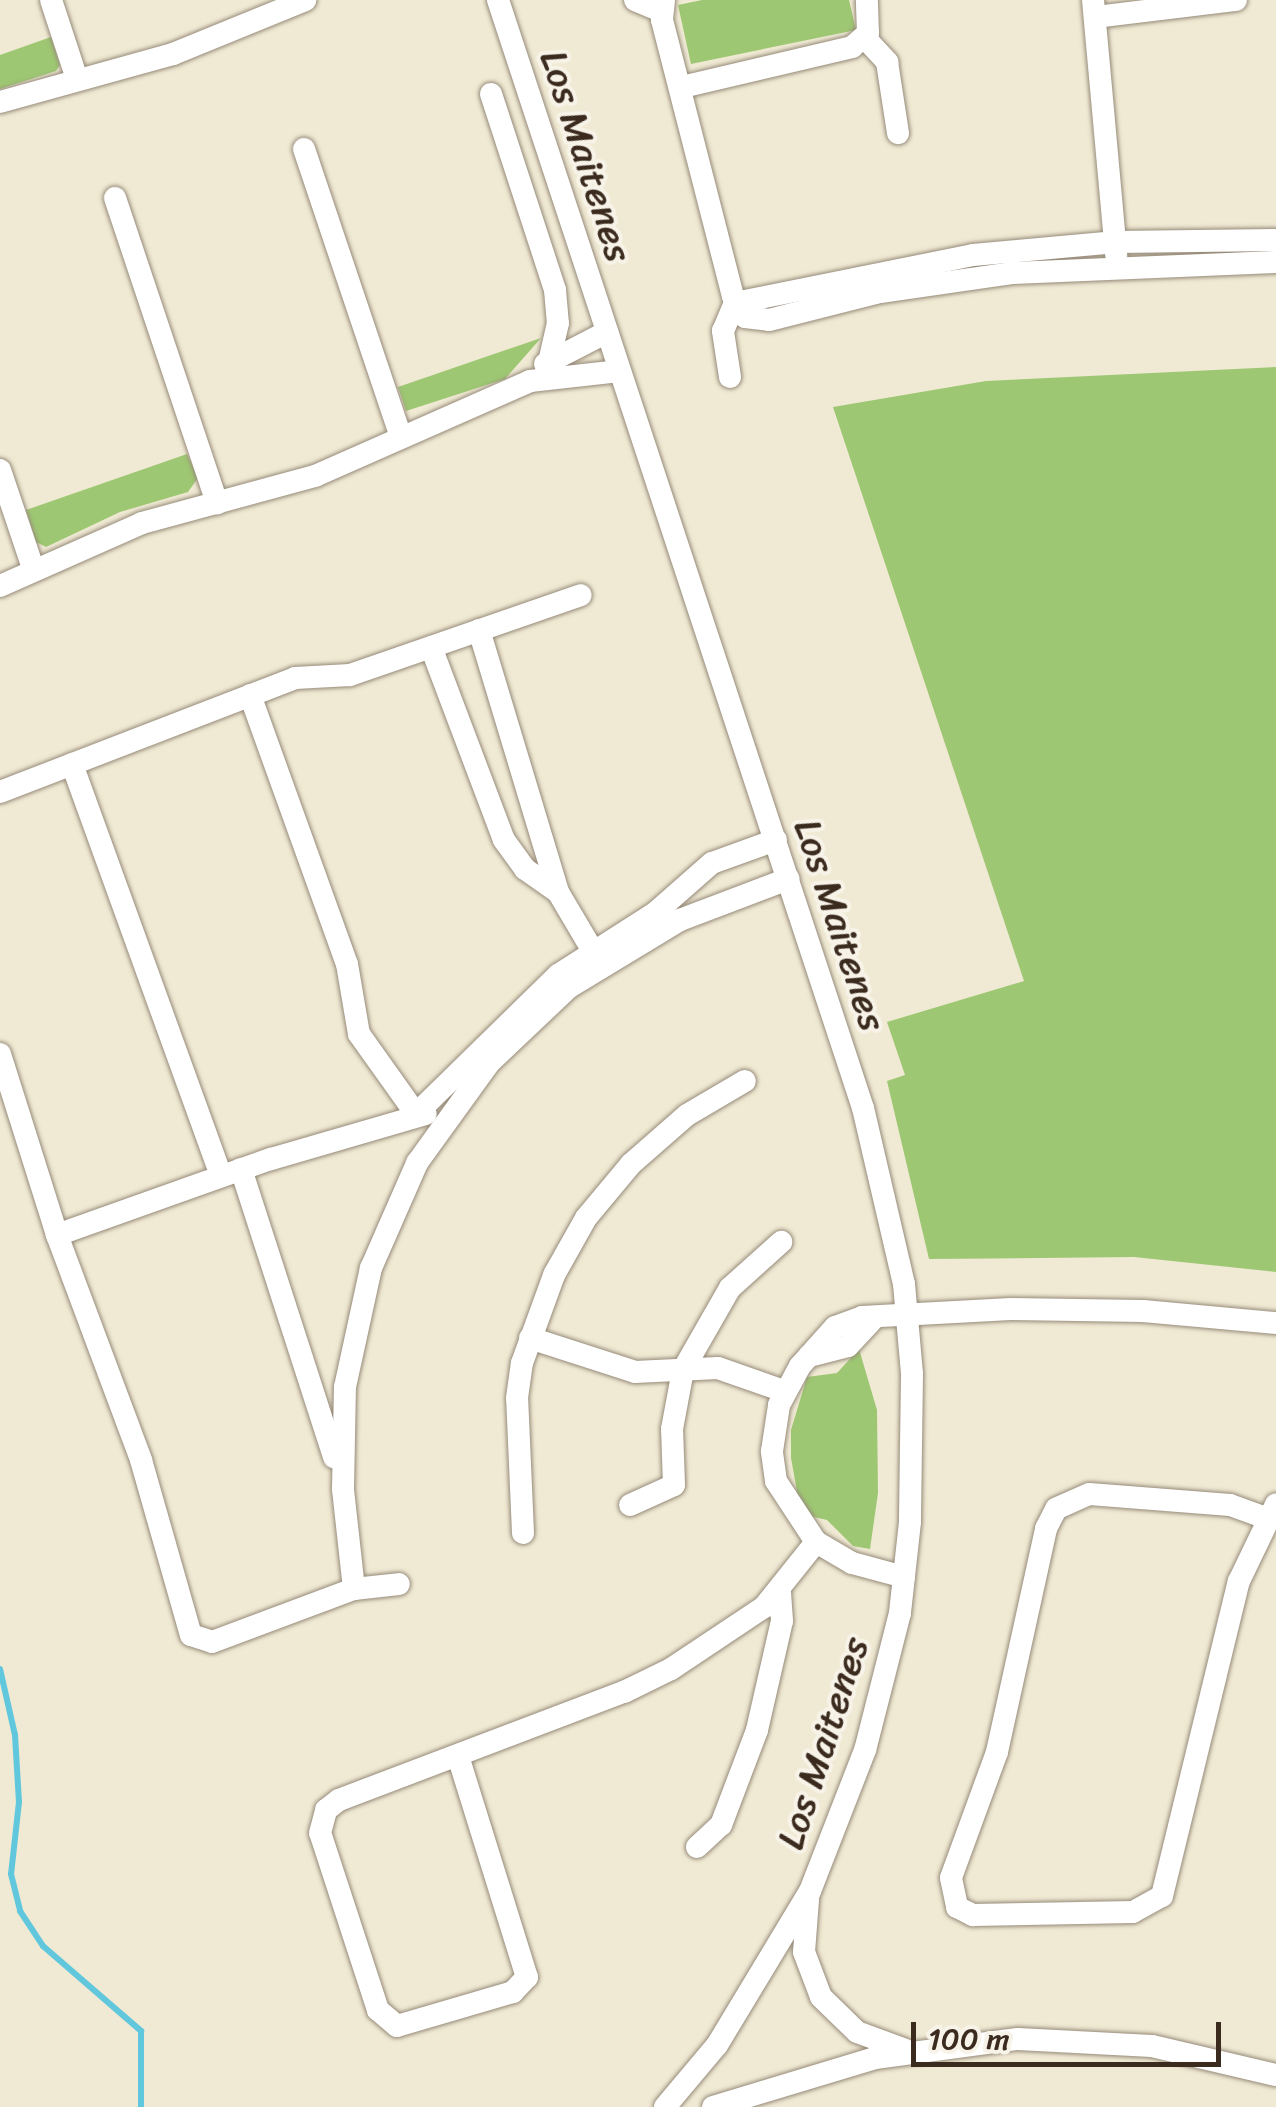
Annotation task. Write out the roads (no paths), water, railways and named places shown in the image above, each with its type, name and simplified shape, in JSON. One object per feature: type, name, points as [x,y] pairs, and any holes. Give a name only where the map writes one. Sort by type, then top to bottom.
[{"type":"street","points":[[50,0],[76,79]]},
{"type":"street","points":[[0,102],[173,54],[262,8],[305,0]]},
{"type":"street","name":"Los Maitenes","points":[[498,0],[876,1154],[907,1314],[914,1424],[904,1576],[876,1716],[810,1891],[736,2016],[665,2107]]},
{"type":"street","points":[[635,0],[662,5],[735,303],[745,317],[769,320],[923,273],[1276,240]]},
{"type":"street","points":[[867,0],[865,38],[886,62],[898,133]]},
{"type":"street","points":[[1116,253],[1094,8],[1236,0]]},
{"type":"street","points":[[682,87],[852,48],[865,38]]},
{"type":"street","points":[[491,94],[556,290],[558,322],[549,361]]},
{"type":"street","points":[[304,149],[400,434]]},
{"type":"street","points":[[115,198],[217,503]]},
{"type":"street","points":[[1116,253],[1276,262]]},
{"type":"street","points":[[730,376],[722,331],[735,303]]},
{"type":"street","points":[[530,382],[549,361],[607,332]]},
{"type":"street","points":[[0,586],[33,568],[142,523],[302,481],[400,434],[530,382],[618,371]]},
{"type":"street","points":[[0,470],[33,568]]},
{"type":"street","points":[[0,792],[250,695],[312,674],[350,675],[580,595]]},
{"type":"street","points":[[480,630],[558,892],[597,958]]},
{"type":"street","points":[[431,647],[504,840],[525,868],[558,892]]},
{"type":"street","points":[[250,695],[347,964],[359,1034],[416,1114]]},
{"type":"street","points":[[72,764],[317,1396],[343,1489]]},
{"type":"street","points":[[354,1589],[343,1489],[344,1402],[375,1255],[401,1193],[445,1117],[513,1036],[597,958],[712,863],[776,840]]},
{"type":"street","points":[[416,1114],[519,1008],[597,958],[704,908],[788,879]]},
{"type":"street","points":[[0,1054],[57,1235],[141,1460],[191,1635],[212,1642],[354,1589],[399,1584]]},
{"type":"street","points":[[523,1533],[514,1430],[530,1338],[568,1246],[607,1190],[670,1129],[745,1081]]},
{"type":"street","points":[[57,1235],[231,1172],[416,1114],[445,1117]]},
{"type":"street","points":[[630,1505],[674,1485],[672,1428],[682,1370],[730,1288],[781,1242]]},
{"type":"street","points":[[904,1576],[852,1563],[816,1542],[783,1498],[773,1466],[772,1436],[784,1391],[809,1356],[848,1346],[875,1316],[1143,1310],[1276,1323]]},
{"type":"street","points":[[530,1338],[636,1372],[718,1368],[784,1391]]},
{"type":"street","points":[[317,1396],[326,1405],[344,1402]]},
{"type":"street","points":[[1089,1494],[1271,1511],[1239,1581],[1162,1896],[1133,1912],[973,1915],[957,1907],[949,1884],[997,1752],[1056,1509],[1089,1494]]},
{"type":"street","points":[[458,1756],[527,1977],[513,1992],[397,2026],[378,2010],[319,1825],[339,1800],[648,1681],[727,1634],[780,1592],[816,1542]]},
{"type":"street","points":[[697,1847],[720,1825],[757,1730],[775,1663],[780,1592]]},
{"type":"street","name":"Los Maitenes","points":[[810,1891],[804,1952],[821,1997],[857,2032],[909,2050]]},
{"type":"street","points":[[712,2107],[909,2050],[1018,2040],[1108,2042],[1194,2054],[1276,2075]]},
{"type":"street","points":[[747,2107],[778,2088]]},
{"type":"waterway","points":[[0,1669],[15,1735],[19,1802],[11,1874],[20,1911],[43,1946],[141,2031],[141,2107]]}]
